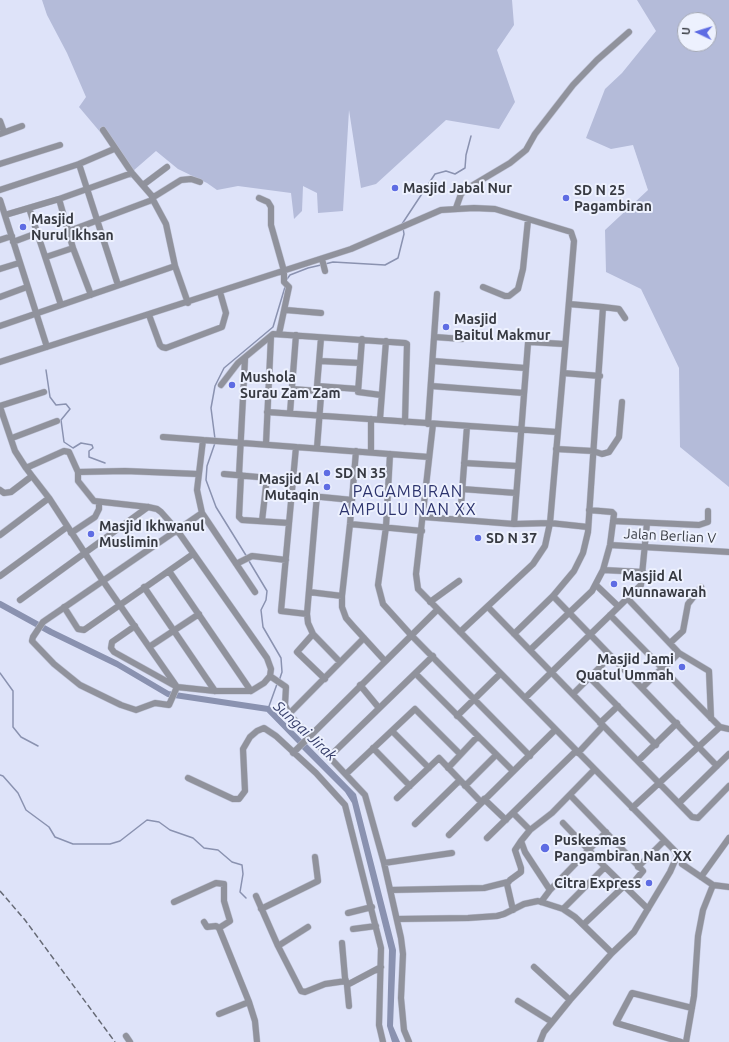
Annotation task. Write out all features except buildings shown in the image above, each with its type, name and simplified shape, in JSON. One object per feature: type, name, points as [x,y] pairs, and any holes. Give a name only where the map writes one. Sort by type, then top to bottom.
[{"type":"street","points":[[456,208],[461,194],[468,188],[510,162],[526,150],[535,134],[573,85],[597,60],[629,32]]},
{"type":"street","points":[[0,121],[2,133],[22,126]]},
{"type":"street","points":[[102,130],[114,149],[143,184],[166,224],[175,266],[188,302]]},
{"type":"street","points":[[0,164],[60,145]]},
{"type":"street","points":[[0,190],[59,172],[114,149]]},
{"type":"street","points":[[79,164],[118,285]]},
{"type":"street","points":[[143,184],[167,167]]},
{"type":"street","points":[[3,212],[30,208],[132,172]]},
{"type":"street","points":[[69,231],[97,222],[150,201],[152,198],[181,180],[191,179],[200,182]]},
{"type":"street","points":[[259,198],[268,202],[271,207],[271,224],[284,272],[284,282],[289,287],[286,310],[279,334]]},
{"type":"street","points":[[59,199],[73,248],[91,295]]},
{"type":"street","points":[[0,200],[47,347]]},
{"type":"street","points":[[30,208],[61,305]]},
{"type":"street","points":[[0,362],[284,272],[323,265],[351,250],[441,210],[456,208],[495,209],[571,232],[574,241],[569,304],[564,344],[563,373],[550,524],[546,546],[541,555],[460,632]]},
{"type":"street","points":[[483,287],[505,296],[509,296],[518,289],[522,275],[528,220]]},
{"type":"street","points":[[0,240],[38,234]]},
{"type":"street","points":[[46,257],[73,248]]},
{"type":"street","points":[[0,269],[19,263]]},
{"type":"street","points":[[0,326],[175,266]]},
{"type":"street","points":[[0,297],[27,288]]},
{"type":"street","points":[[149,315],[160,345],[166,348],[222,327],[226,313],[220,292]]},
{"type":"street","points":[[437,294],[431,386],[429,457],[417,583],[418,589],[675,851],[680,862],[713,885],[729,888]]},
{"type":"street","points":[[569,304],[619,309],[625,318]]},
{"type":"street","points":[[514,634],[569,579],[579,562],[587,540],[600,376],[603,307]]},
{"type":"street","points":[[286,310],[321,313]]},
{"type":"street","points":[[221,385],[238,363],[245,359],[270,336],[279,334],[321,338],[386,340],[406,344],[404,422]]},
{"type":"street","points":[[290,413],[296,335]]},
{"type":"street","points":[[266,444],[270,336]]},
{"type":"street","points":[[435,337],[462,338]]},
{"type":"street","points":[[317,448],[322,396],[318,388],[321,338]]},
{"type":"street","points":[[362,339],[358,389],[360,393],[381,395]]},
{"type":"street","points":[[380,419],[386,340]]},
{"type":"street","points":[[514,524],[529,342],[564,344]]},
{"type":"street","points":[[245,359],[239,517],[242,520],[289,523]]},
{"type":"street","points":[[433,360],[526,368]]},
{"type":"street","points":[[320,361],[360,363]]},
{"type":"street","points":[[563,373],[600,376]]},
{"type":"street","points":[[431,386],[524,393]]},
{"type":"street","points":[[292,389],[358,389]]},
{"type":"street","points":[[44,392],[0,409],[16,451],[176,689]]},
{"type":"street","points":[[556,448],[593,451],[606,454],[615,446],[619,437],[622,402]]},
{"type":"street","points":[[267,412],[557,432]]},
{"type":"street","points":[[371,419],[371,452]]},
{"type":"street","points":[[12,438],[57,421]]},
{"type":"street","points":[[460,520],[467,426]]},
{"type":"street","points":[[163,437],[429,457]]},
{"type":"street","points":[[204,440],[196,490],[202,513],[239,562],[255,592]]},
{"type":"street","points":[[296,447],[281,611],[307,614]]},
{"type":"street","points":[[26,468],[66,451],[71,455],[78,472],[79,484],[94,501],[99,503],[148,507],[157,509],[161,512],[177,530],[268,658],[272,676],[283,684],[287,690],[285,705],[289,714],[308,737],[365,795],[384,863],[397,918],[403,954],[401,998],[404,1030],[409,1042]]},
{"type":"street","points":[[356,451],[342,607],[346,618],[385,660]]},
{"type":"street","points":[[390,454],[386,527],[378,585],[380,596],[386,609],[530,756]]},
{"type":"street","points":[[464,463],[518,466]]},
{"type":"street","points":[[78,472],[125,471],[198,474]]},
{"type":"street","points":[[224,474],[292,480]]},
{"type":"street","points":[[1,493],[11,492],[32,476]]},
{"type":"street","points":[[262,521],[267,477]]},
{"type":"street","points":[[462,489],[516,493]]},
{"type":"street","points":[[291,494],[352,500]]},
{"type":"street","points":[[317,496],[307,614],[308,623],[313,634],[340,662]]},
{"type":"street","points":[[0,535],[49,498]]},
{"type":"street","points":[[71,533],[95,517],[100,509],[99,503]]},
{"type":"street","points":[[20,600],[148,507]]},
{"type":"street","points":[[530,650],[569,614],[596,585],[610,545],[614,514],[612,512],[589,510]]},
{"type":"street","points":[[613,521],[698,525],[708,522],[708,511]]},
{"type":"street","points":[[176,689],[170,704],[155,703],[139,710],[131,710],[80,685],[54,664],[33,643],[32,637],[41,625],[64,607],[202,513]]},
{"type":"street","points":[[424,517],[514,524],[588,526]]},
{"type":"street","points":[[525,698],[641,585],[647,523]]},
{"type":"street","points":[[350,524],[422,531]]},
{"type":"street","points":[[0,576],[67,527]]},
{"type":"street","name":"Jalan Berlian V","points":[[610,545],[729,552]]},
{"type":"street","points":[[64,607],[78,629],[84,630],[193,554]]},
{"type":"street","points":[[239,562],[249,557],[286,560]]},
{"type":"street","points":[[602,570],[642,572]]},
{"type":"street","points":[[169,571],[251,691]]},
{"type":"street","points":[[430,602],[458,580]]},
{"type":"street","points":[[596,585],[618,606]]},
{"type":"street","points":[[144,587],[215,690]]},
{"type":"street","points":[[670,643],[683,631],[688,604],[701,587]]},
{"type":"street","points":[[309,592],[342,596]]},
{"type":"street","points":[[553,596],[677,723],[716,766]]},
{"type":"street","points":[[627,598],[679,653],[709,670],[711,718]]},
{"type":"street","points":[[488,607],[692,817],[698,818],[729,786]]},
{"type":"street","points":[[293,753],[437,610]]},
{"type":"street","points":[[149,647],[199,614]]},
{"type":"street","points":[[610,615],[720,727],[729,729]]},
{"type":"street","points":[[135,626],[112,642],[112,650],[176,689],[251,691],[261,686],[272,676]]},
{"type":"street","points":[[313,634],[297,652],[325,679]]},
{"type":"street","points":[[289,714],[364,638]]},
{"type":"street","points":[[642,688],[679,653]]},
{"type":"street","points":[[329,757],[433,656]]},
{"type":"street","points":[[573,694],[611,656]]},
{"type":"street","points":[[416,674],[513,771]]},
{"type":"street","points":[[457,716],[500,674]]},
{"type":"street","points":[[590,678],[656,745]]},
{"type":"street","points":[[360,685],[379,708]]},
{"type":"street","points":[[487,838],[577,752],[618,706]]},
{"type":"street","points":[[346,774],[415,709],[460,754]]},
{"type":"street","points":[[638,761],[677,723]]},
{"type":"street","points":[[632,808],[720,727]]},
{"type":"street","points":[[188,778],[237,799],[244,794],[245,791],[243,749],[250,737],[257,730],[264,728],[270,731],[316,773],[345,805],[372,907],[381,948],[378,1025],[383,1042]]},
{"type":"street","points":[[449,835],[555,730]]},
{"type":"street","points":[[392,731],[429,768]]},
{"type":"street","points":[[448,768],[478,736]]},
{"type":"street","points":[[373,748],[410,786]]},
{"type":"street","points":[[679,803],[729,754]]},
{"type":"street","points":[[465,786],[496,755]]},
{"type":"street","points":[[397,798],[439,758],[465,786],[506,820]]},
{"type":"street","points":[[390,890],[484,888],[508,882],[521,874],[521,868],[515,850],[521,841],[530,830],[552,813],[594,770]]},
{"type":"street","points":[[415,824],[460,780]]},
{"type":"street","points":[[570,795],[643,872],[584,924]]},
{"type":"street","points":[[513,813],[530,830]]},
{"type":"street","points":[[562,823],[648,909]]},
{"type":"street","points":[[541,902],[550,890],[606,832]]},
{"type":"street","points":[[701,877],[729,838]]},
{"type":"street","points":[[521,841],[525,852],[550,890]]},
{"type":"street","points":[[638,867],[664,841]]},
{"type":"street","points":[[384,863],[452,853]]},
{"type":"street","points":[[261,909],[318,881],[319,879],[315,857]]},
{"type":"street","points":[[540,1042],[544,1032],[570,1000],[612,953],[634,932],[680,862]]},
{"type":"street","points":[[563,909],[605,867]]},
{"type":"street","points":[[508,882],[507,888],[513,910]]},
{"type":"street","points":[[174,902],[216,883],[224,884],[224,901],[230,921],[218,928],[216,926],[207,927],[204,922]]},
{"type":"street","points":[[686,1042],[692,1008],[698,936],[703,910],[713,885]]},
{"type":"street","points":[[256,896],[278,946],[301,991],[305,992],[325,984],[347,983],[381,967]]},
{"type":"street","points":[[397,918],[474,918],[497,916],[529,902],[541,902],[563,909],[584,924],[612,953]]},
{"type":"street","points":[[348,913],[372,907]]},
{"type":"street","points":[[354,929],[376,926]]},
{"type":"street","points":[[218,928],[249,1002],[257,1042]]},
{"type":"street","points":[[278,946],[308,928]]},
{"type":"street","points":[[342,943],[349,1006]]},
{"type":"street","points":[[534,967],[570,1000]]},
{"type":"street","points":[[681,1042],[616,1022],[632,993],[692,1008]]},
{"type":"street","points":[[518,1001],[552,1022]]},
{"type":"street","points":[[219,1014],[249,1002]]},
{"type":"street","points":[[126,1036],[130,1042]]},
{"type":"shaded area","points":[[42,0],[512,0],[514,25],[497,50],[515,102],[499,129],[446,120],[376,184],[361,188],[349,110],[343,211],[318,213],[317,193],[303,186],[302,211],[294,219],[291,193],[238,186],[217,190],[207,183],[178,169],[156,151],[133,171],[79,107],[86,97],[67,53],[47,15]]},
{"type":"shaded area","points":[[637,0],[729,0],[729,487],[680,447],[679,368],[641,289],[606,272],[605,230],[648,190],[633,145],[611,149],[586,138],[605,89],[622,73],[656,31]]},
{"type":"shaded area","points":[[303,740],[356,794],[396,950],[393,1026],[400,1042],[392,1042],[387,1026],[389,950],[352,803],[345,792],[298,745]]},
{"type":"waterway","points":[[402,224],[435,174],[446,171],[455,174],[465,168],[466,155],[471,136]]},
{"type":"waterway","points":[[325,264],[333,262],[385,265],[398,258],[404,234],[403,228]]},
{"type":"waterway","points":[[287,279],[290,275],[321,265]]},
{"type":"waterway","points":[[215,439],[211,408],[215,386],[224,368],[273,327],[285,287]]},
{"type":"waterway","points":[[46,370],[50,397],[56,405],[66,404],[70,409],[61,420],[64,442],[73,448],[81,443],[92,445],[93,448],[89,451],[89,457],[105,463]]},
{"type":"waterway","points":[[215,443],[207,466],[206,480],[216,507],[247,557]]},
{"type":"waterway","points":[[249,561],[267,591],[266,600],[261,610],[263,627],[281,658],[282,672],[279,681]]},
{"type":"waterway","name":"Sungai Jirak","points":[[0,604],[51,632],[117,664],[168,694],[268,709],[305,747]]},
{"type":"waterway","points":[[0,673],[13,691],[13,727],[21,737],[38,746]]},
{"type":"waterway","points":[[268,709],[277,684]]},
{"type":"waterway","points":[[0,775],[3,776],[18,793],[26,810],[49,827],[55,837],[73,844],[110,844],[120,841],[147,820],[159,822],[170,830],[193,838],[204,848],[218,850],[232,862],[242,865],[243,874],[240,892],[246,898]]},
{"type":"railway","points":[[0,891],[25,920],[115,1042]]},
{"type":"place","name":"Masjid Jabal Nur","points":[[395,188]]},
{"type":"place","name":"SD N 25 Pagambiran","points":[[566,198]]},
{"type":"place","name":"Masjid Nurul Ikhsan","points":[[23,227]]},
{"type":"place","name":"Masjid Baitul Makmur","points":[[446,327]]},
{"type":"place","name":"Mushola Surau Zam Zam","points":[[232,385]]},
{"type":"place","name":"SD N 35","points":[[327,473]]},
{"type":"place","name":"Masjid Al Mutaqin","points":[[327,487]]},
{"type":"place","name":"Masjid Ikhwanul Muslimin","points":[[91,534]]},
{"type":"place","name":"SD N 37","points":[[478,538]]},
{"type":"place","name":"Masjid Al Munnawarah","points":[[614,584]]},
{"type":"place","name":"Masjid Jami Quatul Ummah","points":[[682,667]]},
{"type":"place","name":"Puskesmas Pangambiran Nan XX","points":[[545,848]]},
{"type":"place","name":"Citra Express","points":[[649,883]]},
{"type":"district","name":"PAGAMBIRAN AMPULU NAN XX","points":[[408,501]]}]
